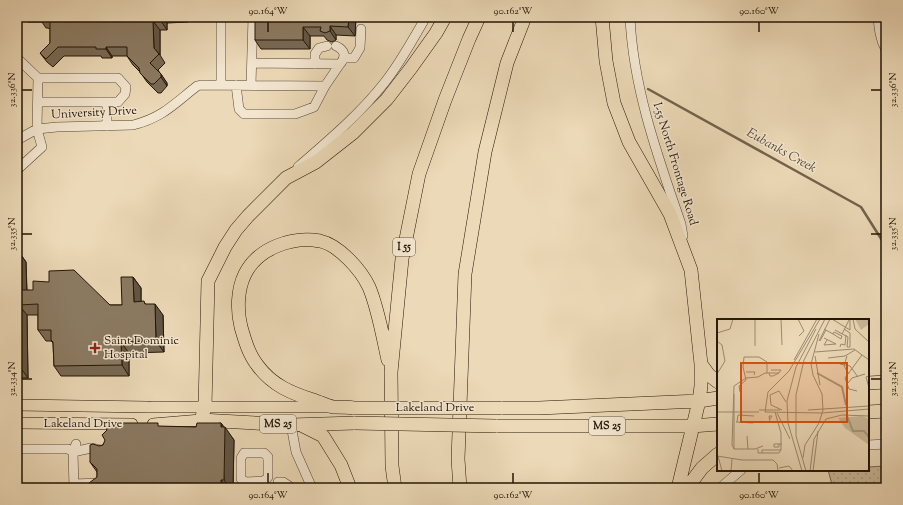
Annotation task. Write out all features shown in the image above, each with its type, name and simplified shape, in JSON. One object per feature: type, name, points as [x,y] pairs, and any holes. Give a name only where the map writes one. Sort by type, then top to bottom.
[{"type":"highway","points":[[203,413],[208,281],[225,247],[236,230],[248,216],[286,178],[316,162],[353,133],[387,99],[436,33],[445,17]]},
{"type":"highway","name":"I 55","points":[[395,488],[392,466],[391,372],[402,259],[419,174],[445,100],[479,17]]},
{"type":"highway","points":[[460,488],[458,459],[465,274],[485,152],[507,63],[525,17]]},
{"type":"highway","points":[[602,17],[606,61],[614,103],[629,142],[670,214],[691,270],[701,364],[699,401],[678,488]]},
{"type":"highway","points":[[332,406],[289,392],[272,381],[257,366],[246,344],[240,321],[238,293],[245,274],[258,256],[275,245],[300,240],[320,241],[339,251],[356,266],[369,287],[391,372]]},
{"type":"highway","points":[[701,364],[709,375],[717,381]]},
{"type":"highway","points":[[869,382],[886,382]]},
{"type":"highway","name":"Lakeland Drive","points":[[332,406],[354,408],[539,408],[699,401],[717,398]]},
{"type":"highway","points":[[869,412],[886,411]]},
{"type":"highway","name":"Lakeland Drive","points":[[203,413],[295,424],[354,423],[496,426],[692,426],[717,424]]},
{"type":"highway","points":[[295,424],[323,436],[340,465],[350,488]]},
{"type":"highway","points":[[687,488],[702,468],[717,455]]},
{"type":"main road","name":"Lakeland Drive","points":[[17,405],[149,407],[203,413]]},
{"type":"main road","name":"Lakeland Drive","points":[[17,423],[150,424],[203,413],[332,406]]},
{"type":"street","points":[[221,17],[221,85]]},
{"type":"street","points":[[251,85],[253,17]]},
{"type":"street","points":[[286,178],[346,126],[385,82],[406,52],[426,17]]},
{"type":"street","name":"I-55 North Frontage Road","points":[[630,17],[637,71],[652,139],[681,224],[691,270]]},
{"type":"street","points":[[878,17],[878,30],[886,50]]},
{"type":"street","points":[[882,17],[886,18]]},
{"type":"street","points":[[252,63],[315,64],[354,58],[360,48],[361,30]]},
{"type":"street","points":[[315,64],[315,54],[319,48],[327,46]]},
{"type":"street","points":[[236,85],[239,109],[244,114],[295,114],[314,107],[325,86],[342,61],[344,52],[341,48],[336,46]]},
{"type":"street","points":[[17,56],[38,78],[38,129],[42,147],[17,170]]},
{"type":"street","points":[[38,78],[118,78],[126,87],[125,94],[118,102],[38,102]]},
{"type":"street","name":"University Drive","points":[[17,140],[38,129],[133,125],[144,122],[166,112],[196,86],[201,84],[325,86]]},
{"type":"street","points":[[107,102],[107,126]]},
{"type":"street","points":[[295,424],[296,452],[312,488]]},
{"type":"street","points":[[869,445],[886,444]]},
{"type":"street","points":[[75,448],[74,486],[99,484]]},
{"type":"street","points":[[17,449],[98,448],[108,453]]},
{"type":"street","points":[[720,488],[740,471]]},
{"type":"street","points":[[278,482],[282,482],[290,488]]},
{"type":"shaded area","points":[[886,466],[886,488],[833,488],[828,471],[869,471],[869,467]]},
{"type":"building","points":[[40,17],[161,17],[161,21],[153,21],[154,48],[159,54],[150,63],[161,74],[161,77],[154,84],[151,84],[140,73],[139,68],[127,56],[127,47],[106,47],[106,49],[96,49],[96,47],[58,47],[46,59],[40,53],[50,43],[50,20],[43,20],[40,19]]},
{"type":"building","points":[[349,17],[348,27],[330,26],[330,31],[325,33],[320,31],[321,27],[303,27],[303,40],[255,40],[255,21],[262,21],[262,18]]},
{"type":"building","points":[[882,150],[886,150],[886,173],[882,173]]},
{"type":"building","points":[[17,252],[19,252],[19,290],[33,290],[33,281],[49,282],[49,271],[74,270],[110,305],[122,305],[121,277],[133,277],[134,302],[144,301],[145,304],[155,304],[156,341],[121,342],[122,365],[54,366],[51,330],[38,330],[38,304],[19,305],[20,367],[17,367]]},
{"type":"building","points":[[118,423],[158,423],[158,426],[196,427],[197,423],[221,423],[221,427],[225,427],[224,480],[221,480],[221,488],[89,488],[89,483],[97,477],[97,469],[90,462],[90,445],[103,445],[105,440],[102,435],[107,430],[106,426],[119,426]]},
{"type":"waterway","name":"Eubanks Creek","points":[[648,89],[861,207],[886,249]]},
{"type":"place","name":"Saint Dominic Hospital","points":[[95,348]]}]
